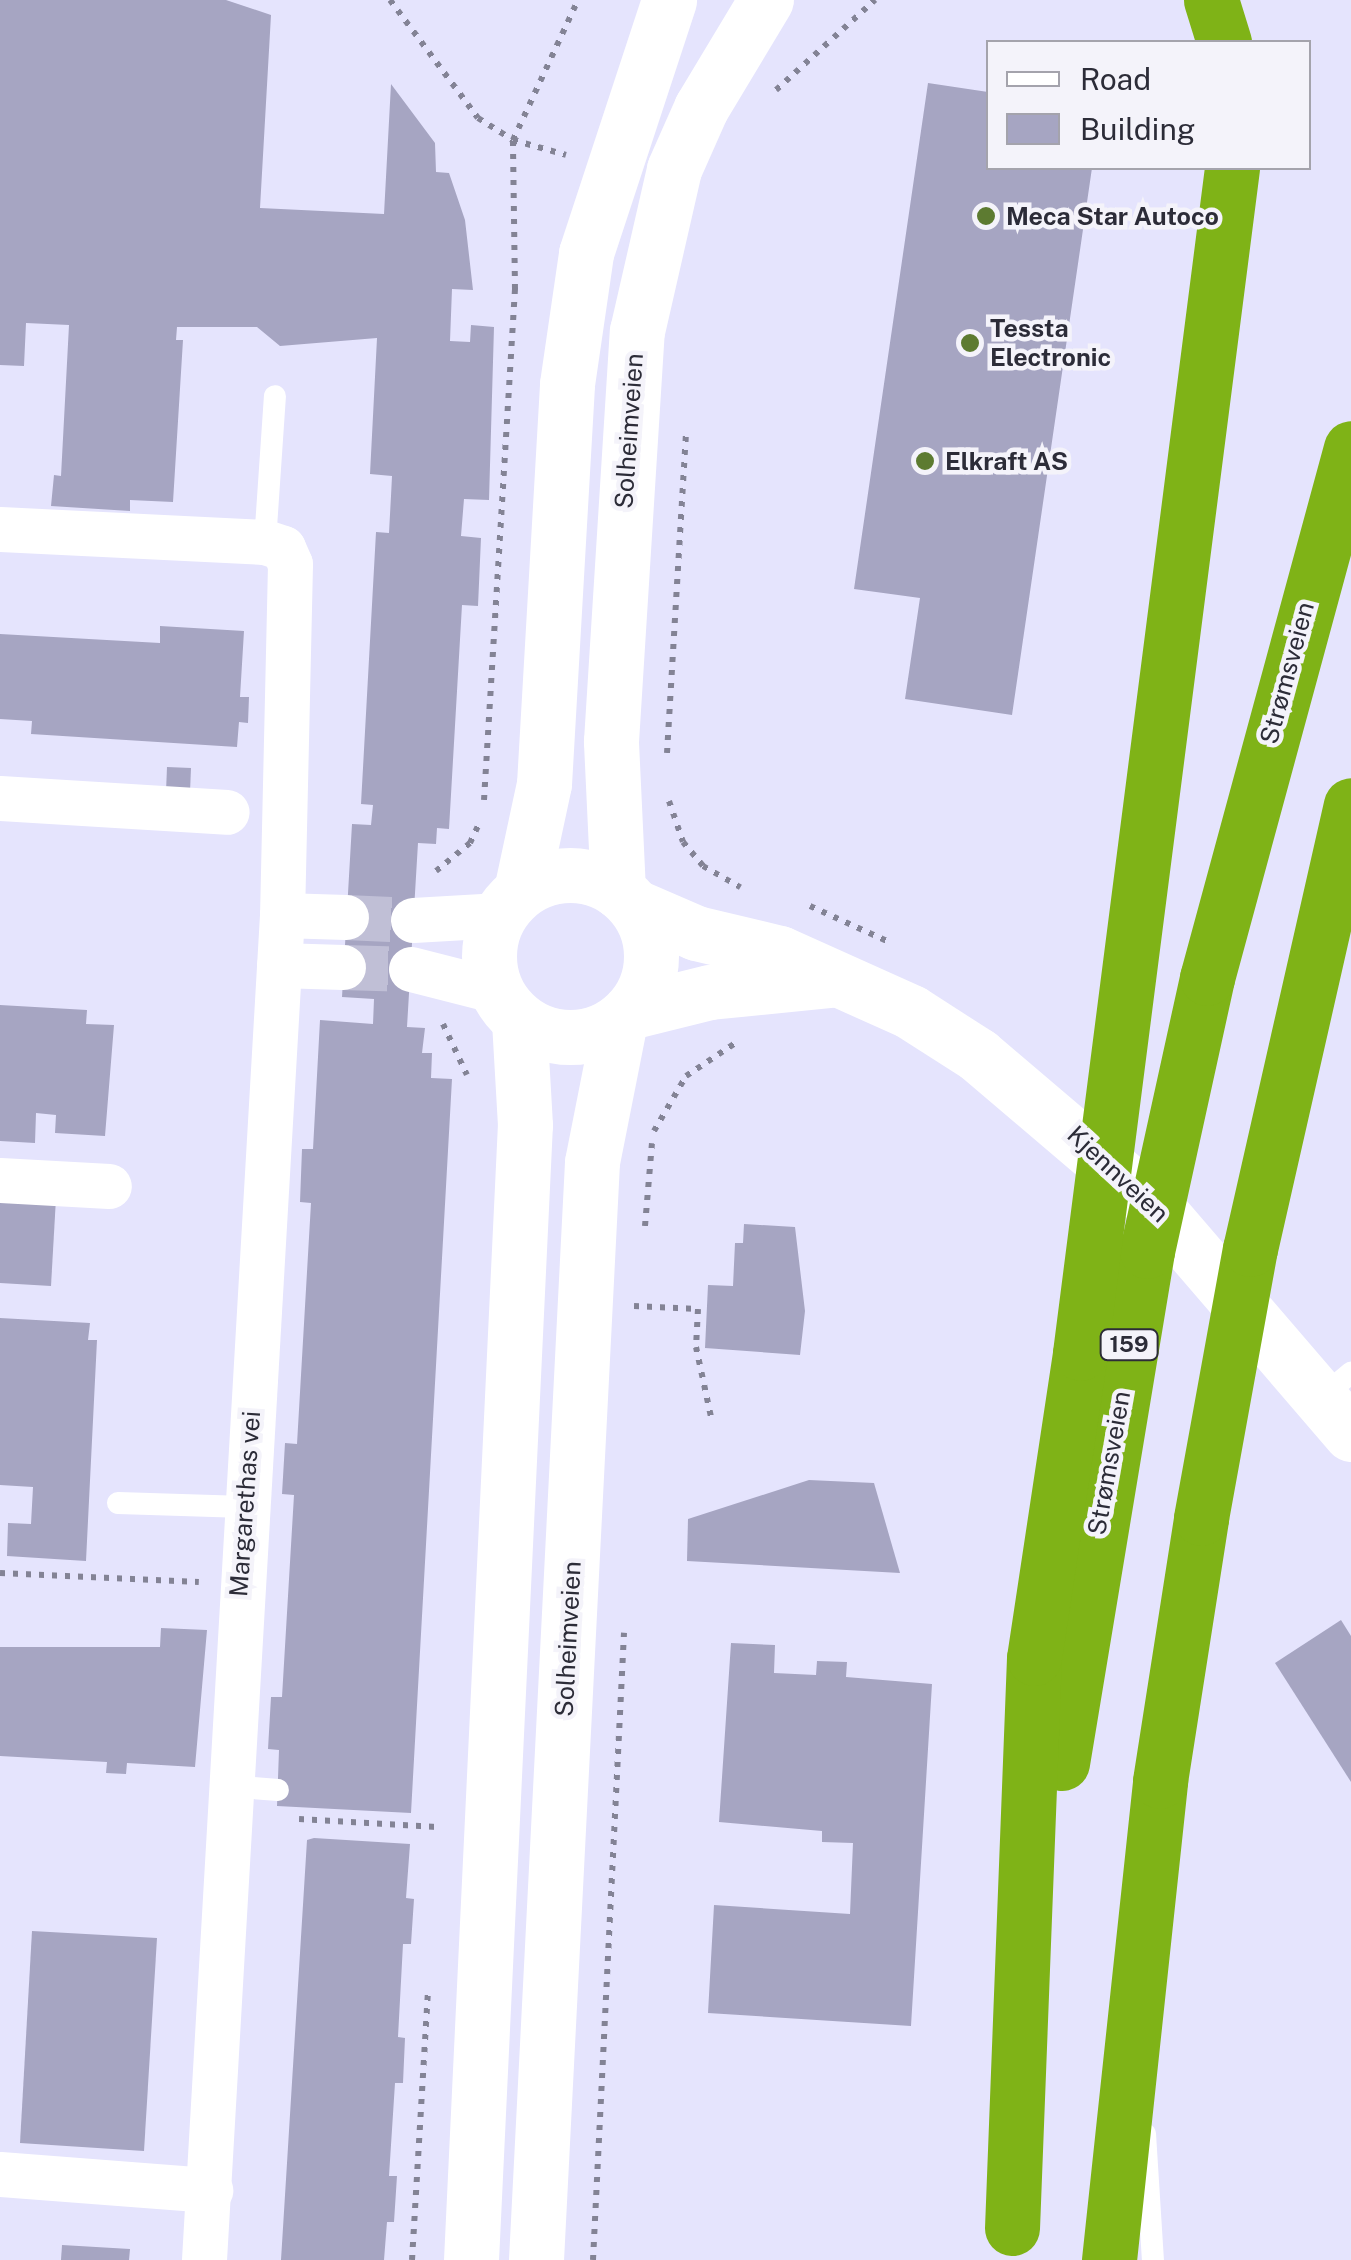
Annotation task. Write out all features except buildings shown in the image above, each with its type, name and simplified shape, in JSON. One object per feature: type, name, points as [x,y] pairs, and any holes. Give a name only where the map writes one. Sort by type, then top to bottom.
[{"type":"highway","points":[[1211,0],[1223,40]]},
{"type":"highway","points":[[1011,2244],[1034,1658],[1080,1353],[1232,170]]},
{"type":"highway","name":"Strømsveien","points":[[1011,2244],[1069,1705],[1147,1251],[1207,978],[1351,448]]},
{"type":"highway","points":[[1109,2260],[1163,1762],[1236,1326],[1351,805]]},
{"type":"main road","points":[[471,2260],[525,1125],[508,1006],[489,953],[510,903],[545,768],[567,384],[586,252],[669,0]]},
{"type":"main road","name":"Solheimveien","points":[[627,899],[611,741],[637,331],[674,169],[701,108],[766,0]]},
{"type":"main road","points":[[508,1006],[559,1037],[601,1032],[625,1016],[650,972],[647,927],[627,899],[580,875],[540,880],[510,903]]},
{"type":"main road","name":"Kjennveien","points":[[627,899],[696,933],[780,954],[911,1012],[1069,1127],[1154,1205],[1332,1395]]},
{"type":"main road","name":"Kjennveien","points":[[625,1016],[710,992],[832,980]]},
{"type":"main road","name":"Solheimveien","points":[[536,2260],[592,1162],[625,1016]]},
{"type":"street","points":[[0,529],[266,542]]},
{"type":"street","name":"Margarethas vei","points":[[204,2260],[226,1800],[282,915],[257,814],[290,564],[283,548],[266,542]]},
{"type":"street","points":[[0,798],[257,814]]},
{"type":"street","points":[[413,920],[510,903]]},
{"type":"street","points":[[282,915],[346,917]]},
{"type":"street","points":[[279,965],[343,966]]},
{"type":"street","points":[[411,969],[508,1006]]},
{"type":"street","points":[[0,1180],[109,1186]]},
{"type":"street","points":[[0,2174],[210,2190]]},
{"type":"lane","points":[[266,542],[275,396]]},
{"type":"lane","points":[[118,1503],[245,1507]]},
{"type":"lane","points":[[226,1800],[278,1790]]},
{"type":"lane","points":[[1136,1984],[1153,2260]]},
{"type":"path","points":[[390,0],[478,118],[513,140],[576,158]]},
{"type":"path","points":[[426,878],[470,842],[485,796],[515,289],[513,140],[578,0]]},
{"type":"path","points":[[771,96],[875,0]]},
{"type":"path","points":[[666,760],[687,416]]},
{"type":"path","points":[[667,782],[683,842],[713,873],[754,892]]},
{"type":"path","points":[[439,1018],[456,1042],[468,1084]]},
{"type":"path","points":[[644,1236],[653,1134],[667,1098],[746,1028]]},
{"type":"path","points":[[638,1326],[640,1288]]},
{"type":"path","points":[[639,1306],[698,1309],[696,1347],[711,1417]]},
{"type":"path","points":[[0,1572],[239,1584]]},
{"type":"path","points":[[594,2260],[625,1614]]},
{"type":"path","points":[[226,1800],[438,1828]]},
{"type":"path","points":[[436,1847],[438,1810]]},
{"type":"path","points":[[412,2260],[428,1985]]},
{"type":"tunnel","points":[[346,917],[413,920]]},
{"type":"tunnel","points":[[343,967],[411,969]]},
{"type":"place","name":"Meca Star Autoco","points":[[986,216]]},
{"type":"place","name":"Tessta Electronic","points":[[970,343]]},
{"type":"place","name":"Elkraft AS","points":[[925,461]]}]
